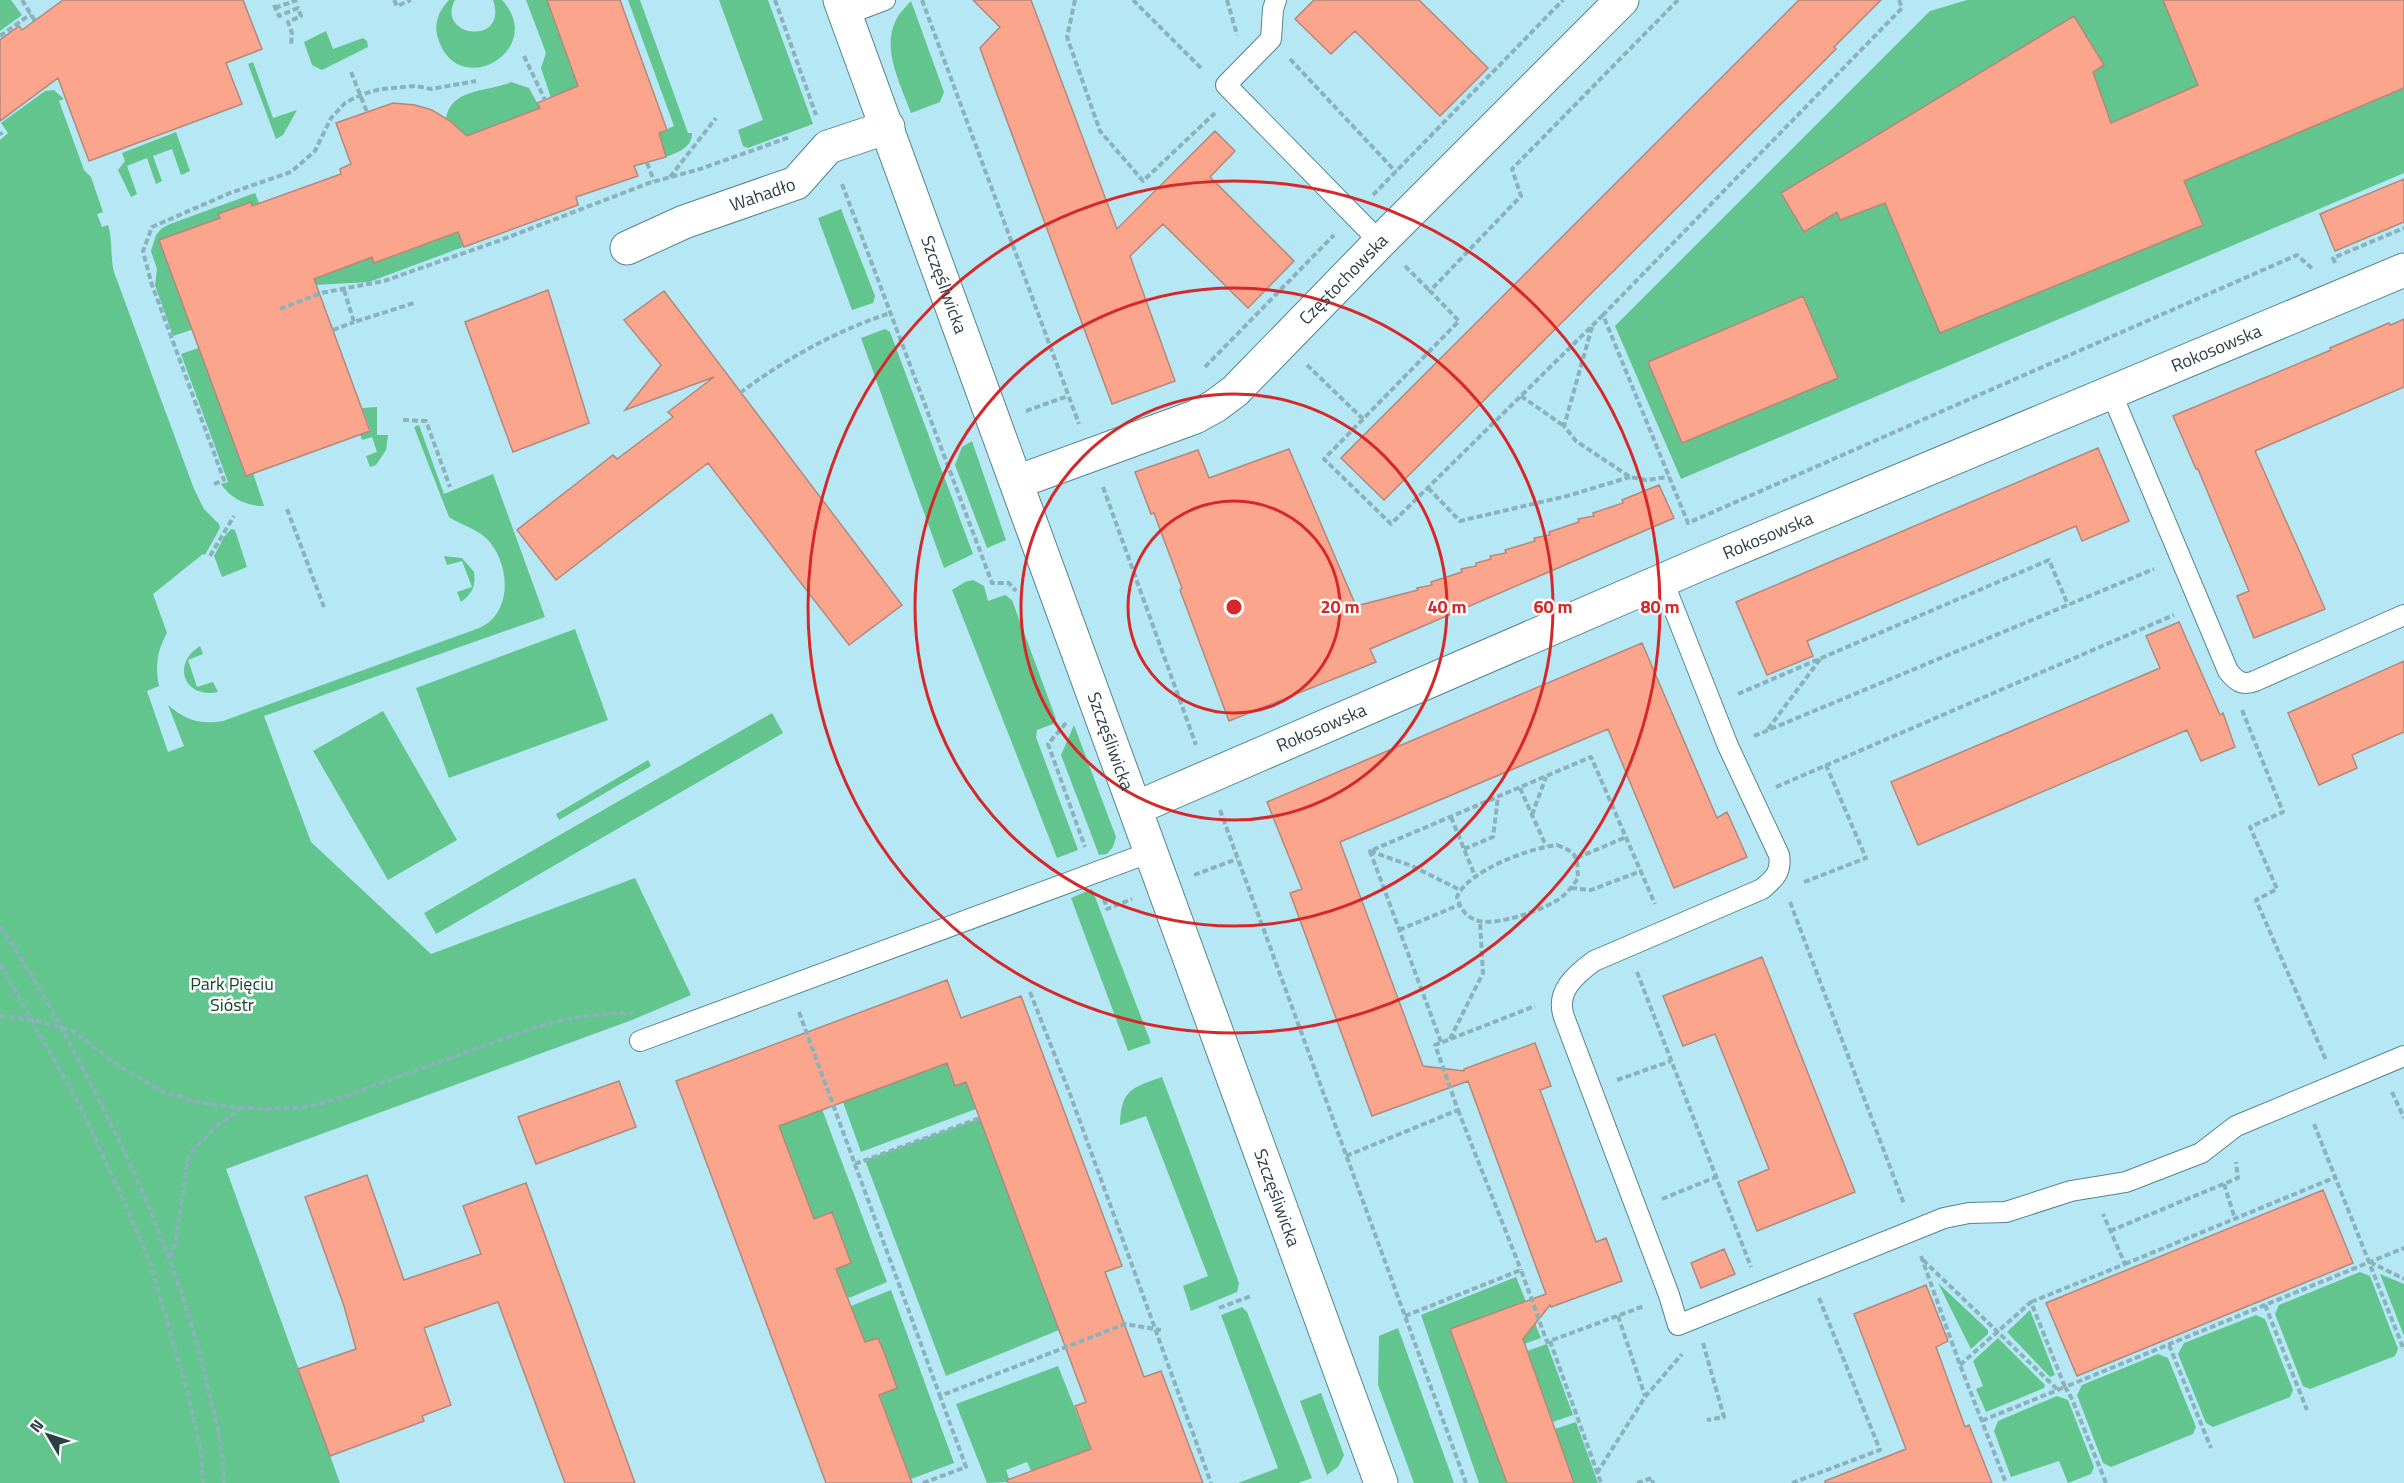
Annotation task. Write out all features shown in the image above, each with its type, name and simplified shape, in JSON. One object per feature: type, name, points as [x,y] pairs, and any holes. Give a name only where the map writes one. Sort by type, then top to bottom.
[{"type":"street","name":"Częstochowska","points":[[1017,482],[1091,453],[1195,417],[1235,391],[1622,0]]},
{"type":"street","name":"Szczęśliwicka","points":[[843,7],[1382,1483]]},
{"type":"street","name":"Wahadło","points":[[627,248],[684,222],[796,183],[824,136],[888,127]]},
{"type":"street","name":"Rokosowska","points":[[1136,808],[1663,581],[2404,270]]},
{"type":"lane","points":[[843,7],[885,0]]},
{"type":"lane","points":[[1276,0],[1273,9],[1271,39],[1226,85],[1380,242]]},
{"type":"lane","points":[[2112,392],[2228,671],[2240,683],[2248,684],[2404,615]]},
{"type":"lane","points":[[1663,581],[1728,746],[1779,855],[1782,881],[1594,960],[1578,972],[1562,996],[1560,1008],[1669,1295],[1678,1325],[1944,1218],[2006,1212],[2071,1191],[2126,1182],[2201,1153],[2236,1126],[2404,1056]]},
{"type":"lane","points":[[640,1041],[1152,852]]},
{"type":"path","points":[[22,0],[35,21]]},
{"type":"path","points":[[291,46],[292,33],[288,22],[301,16],[298,8],[279,16],[275,6],[297,0]]},
{"type":"path","points":[[394,0],[397,6],[411,0]]},
{"type":"path","points":[[775,0],[992,583],[1009,583],[1019,594]]},
{"type":"path","points":[[922,0],[1091,453],[1198,752]]},
{"type":"path","points":[[1075,0],[1067,37],[1100,131],[1143,181],[1216,112]]},
{"type":"path","points":[[1678,0],[1512,169],[1521,196],[1430,291],[1459,321],[1324,459],[1391,524],[1603,315],[1902,8],[1899,0]]},
{"type":"path","points":[[0,36],[31,14]]},
{"type":"path","points":[[1271,39],[1396,172]]},
{"type":"path","points":[[524,56],[545,100]]},
{"type":"path","points":[[351,72],[367,112]]},
{"type":"path","points":[[214,484],[224,480],[151,282],[143,250],[152,227],[230,193],[291,172],[315,150],[332,118],[345,103],[360,95],[381,88],[416,86],[431,90],[476,81]]},
{"type":"path","points":[[670,177],[716,118]]},
{"type":"path","points":[[280,309],[321,292],[384,282],[654,181],[824,136]]},
{"type":"path","points":[[647,163],[654,181]]},
{"type":"path","points":[[2337,268],[2333,258],[2404,228]]},
{"type":"path","points":[[1603,315],[1688,523],[2297,255],[2320,275]]},
{"type":"path","points":[[344,290],[354,322]]},
{"type":"path","points":[[333,330],[414,303]]},
{"type":"path","points":[[740,393],[772,370],[856,324],[890,313]]},
{"type":"path","points":[[1564,426],[1592,326]]},
{"type":"path","points":[[1283,342],[1363,419]]},
{"type":"path","points":[[1025,412],[1068,396]]},
{"type":"path","points":[[1521,396],[1564,426],[1576,441],[1629,477],[1646,480],[1669,477]]},
{"type":"path","points":[[403,420],[426,421],[450,487]]},
{"type":"path","points":[[1428,488],[1460,521],[1567,496],[1629,477]]},
{"type":"path","points":[[287,509],[324,607]]},
{"type":"path","points":[[210,556],[234,516]]},
{"type":"path","points":[[1728,746],[2181,558]]},
{"type":"path","points":[[1712,704],[2049,560],[2067,605]]},
{"type":"path","points":[[1752,797],[2200,604]]},
{"type":"path","points":[[1768,730],[1821,658]]},
{"type":"path","points":[[2240,683],[2242,712],[2283,812],[2250,826],[2277,889],[2256,900],[2336,1084]]},
{"type":"path","points":[[1067,721],[1048,744],[1107,909],[1237,859]]},
{"type":"path","points":[[1370,851],[1592,758],[1657,908]]},
{"type":"path","points":[[1826,765],[1866,858],[1782,881],[1913,1229],[1959,1365],[2006,1483]]},
{"type":"path","points":[[1532,815],[1546,776]]},
{"type":"path","points":[[1520,788],[1546,846]]},
{"type":"path","points":[[1464,849],[1493,837],[1498,796]]},
{"type":"path","points":[[1217,804],[1466,1483]]},
{"type":"path","points":[[1451,817],[1475,876]]},
{"type":"path","points":[[1578,858],[1626,837]]},
{"type":"path","points":[[1546,846],[1564,847],[1578,858],[1578,878],[1571,888],[1561,897],[1533,912],[1498,922],[1480,922],[1470,918],[1459,904],[1457,897],[1460,890],[1475,876],[1521,854],[1546,846]]},
{"type":"path","points":[[1370,851],[1412,866],[1460,890]]},
{"type":"path","points":[[1370,851],[1441,1042]]},
{"type":"path","points":[[1571,888],[1591,891],[1641,871]]},
{"type":"path","points":[[1399,930],[1459,904]]},
{"type":"path","points":[[1450,1039],[1484,973],[1480,922]]},
{"type":"path","points":[[0,926],[32,975],[62,1028],[143,1189],[170,1259],[197,1340],[218,1427],[224,1483]]},
{"type":"path","points":[[1627,946],[1761,1291]]},
{"type":"path","points":[[0,964],[80,1106],[108,1164],[151,1265],[188,1394],[201,1452],[203,1483]]},
{"type":"path","points":[[1029,992],[1074,1105],[1211,1483]]},
{"type":"path","points":[[1562,996],[1435,1045],[1458,1110],[1547,1342],[1669,1295]]},
{"type":"path","points":[[0,1016],[33,1020],[71,1030],[119,1066],[162,1091],[197,1102],[241,1108],[306,1107],[340,1098],[536,1027],[602,1014],[629,1012],[639,1014]]},
{"type":"path","points":[[807,1032],[966,1467],[923,1483]]},
{"type":"path","points":[[1591,1089],[1671,1061]]},
{"type":"path","points":[[2390,1086],[2404,1118]]},
{"type":"path","points":[[2305,1097],[2404,1350]]},
{"type":"path","points":[[170,1259],[175,1245],[189,1154],[217,1126],[241,1108]]},
{"type":"path","points":[[1346,1156],[1458,1110]]},
{"type":"path","points":[[855,1164],[980,1118]]},
{"type":"path","points":[[1636,1209],[1716,1177]]},
{"type":"path","points":[[1959,1365],[2031,1302],[2336,1177]]},
{"type":"path","points":[[2224,1184],[2235,1219]]},
{"type":"path","points":[[2092,1188],[2124,1264]]},
{"type":"path","points":[[1981,1421],[2404,1248]]},
{"type":"path","points":[[1923,1260],[2058,1390]]},
{"type":"path","points":[[2369,1262],[2404,1279]]},
{"type":"path","points":[[1405,1316],[1521,1270]]},
{"type":"path","points":[[1792,1483],[1880,1450],[1809,1272]]},
{"type":"path","points":[[1218,1308],[1251,1296]]},
{"type":"path","points":[[2031,1302],[2106,1483]]},
{"type":"path","points":[[2265,1305],[2307,1410]]},
{"type":"path","points":[[1618,1316],[1645,1397]]},
{"type":"path","points":[[940,1396],[1125,1324],[1161,1330]]},
{"type":"path","points":[[1550,1341],[1601,1483]]},
{"type":"path","points":[[2169,1345],[2211,1448]]},
{"type":"path","points":[[1597,1473],[1645,1397],[1687,1348]]},
{"type":"path","points":[[1637,1483],[1652,1478],[1653,1483]]},
{"type":"green space","points":[[0,0],[11,0],[22,15],[0,31]]},
{"type":"green space","points":[[449,0],[455,0],[452,13],[455,22],[462,29],[472,32],[483,30],[491,25],[495,15],[493,0],[502,0],[513,19],[514,36],[507,51],[494,62],[479,67],[462,66],[448,57],[438,38],[436,28],[442,8]]},
{"type":"green space","points":[[526,0],[547,0],[582,97],[554,107],[541,68],[546,53]]},
{"type":"green space","points":[[628,0],[640,0],[688,133],[692,133],[687,146],[666,157],[659,133],[674,126]]},
{"type":"green space","points":[[719,0],[768,0],[813,124],[748,148],[743,146],[738,130],[763,120]]},
{"type":"green space","points":[[1967,0],[2404,0],[2404,173],[1681,479],[1615,326],[1930,11]]},
{"type":"green space","points":[[911,1],[944,92],[940,102],[911,113],[894,67],[891,43],[896,20]]},
{"type":"green space","points":[[326,31],[333,49],[363,38],[367,41],[368,47],[322,70],[312,65],[304,42]]},
{"type":"green space","points":[[253,62],[273,118],[297,110],[283,135],[276,139],[248,64]]},
{"type":"green space","points":[[511,82],[529,88],[540,108],[466,137],[446,118],[449,108],[463,96]]},
{"type":"green space","name":"Park Pięciu Sióstr","points":[[54,90],[64,99],[59,101],[84,170],[91,177],[103,212],[97,214],[102,227],[108,225],[114,272],[194,489],[204,509],[219,524],[220,528],[205,555],[203,554],[153,594],[167,633],[158,659],[159,686],[147,691],[168,752],[184,746],[168,705],[193,720],[223,721],[476,629],[488,623],[496,614],[502,604],[505,580],[499,557],[486,538],[449,517],[414,427],[419,425],[444,494],[493,474],[545,617],[264,716],[311,842],[431,954],[635,878],[691,995],[632,1020],[226,1169],[340,1483],[0,1483],[0,140],[8,133],[1,123],[45,91]]},
{"type":"green space","points":[[176,132],[190,171],[181,175],[172,149],[153,156],[162,181],[156,184],[147,158],[127,166],[137,194],[131,197],[118,170],[125,161],[122,153]]},
{"type":"green space","points":[[255,193],[259,203],[252,206],[251,202],[219,214],[220,218],[159,240],[190,324],[198,322],[200,327],[173,336],[155,285],[157,269],[151,251],[156,235],[170,224]]},
{"type":"green space","points":[[841,209],[875,296],[873,303],[852,310],[818,218]]},
{"type":"green space","points":[[459,233],[463,247],[369,282],[315,285],[312,280],[372,257],[375,263]]},
{"type":"green space","points":[[885,329],[890,332],[973,554],[944,568],[861,338]]},
{"type":"green space","points":[[207,345],[244,473],[246,476],[253,473],[264,506],[240,501],[221,484],[228,482],[181,354]]},
{"type":"green space","points":[[377,407],[377,435],[388,435],[386,450],[376,465],[370,467],[366,456],[377,452],[372,437],[362,440],[360,434],[371,431],[362,408]]},
{"type":"green space","points":[[972,441],[1006,540],[987,548],[955,465],[962,447]]},
{"type":"green space","points":[[231,529],[235,530],[247,567],[222,577],[214,556]]},
{"type":"green space","points":[[444,556],[462,558],[474,572],[472,589],[461,602],[457,592],[472,587],[462,561],[447,565]]},
{"type":"green space","points":[[973,580],[984,586],[988,601],[1005,595],[1012,600],[1056,719],[1053,724],[1037,730],[1036,737],[1078,850],[1057,858],[952,590]]},
{"type":"green space","points":[[575,629],[608,720],[449,778],[416,688]]},
{"type":"green space","points":[[200,646],[203,654],[188,660],[197,687],[213,682],[218,692],[206,693],[197,690],[185,678],[186,662],[191,653]]},
{"type":"green space","points":[[383,711],[457,840],[388,880],[313,751]]},
{"type":"green space","points":[[772,713],[783,733],[436,934],[424,913]]},
{"type":"green space","points":[[1074,725],[1116,837],[1113,847],[1107,854],[1099,855],[1061,755]]},
{"type":"green space","points":[[648,760],[651,766],[559,820],[556,814]]},
{"type":"green space","points":[[1092,889],[1151,1043],[1128,1051],[1071,898]]},
{"type":"green space","points":[[947,1063],[966,1082],[976,1109],[861,1152],[843,1102]]},
{"type":"green space","points":[[1162,1077],[1239,1283],[1237,1292],[1191,1311],[1183,1286],[1208,1276],[1146,1116],[1120,1125],[1123,1104],[1130,1092],[1142,1084]]},
{"type":"green space","points":[[822,1109],[887,1282],[849,1298],[846,1294],[836,1298],[833,1270],[850,1263],[832,1213],[814,1219],[779,1126]]},
{"type":"green space","points":[[980,1118],[1059,1330],[946,1376],[865,1160]]},
{"type":"green space","points":[[2360,1272],[2370,1276],[2398,1349],[2395,1356],[2310,1389],[2303,1386],[2275,1314],[2279,1305]]},
{"type":"green space","points":[[2380,1274],[2404,1284],[2404,1336]]},
{"type":"green space","points":[[1516,1277],[1541,1338],[1524,1344],[1510,1307],[1450,1330],[1507,1483],[1479,1483],[1421,1315]]},
{"type":"green space","points":[[1938,1283],[1988,1330],[1988,1334],[1971,1349]]},
{"type":"green space","points":[[891,1290],[954,1463],[911,1479],[889,1421],[878,1411],[884,1408],[880,1395],[897,1388],[878,1338],[861,1344],[848,1330],[859,1326],[851,1306]]},
{"type":"green space","points":[[1242,1307],[1247,1312],[1312,1478],[1298,1483],[1238,1483],[1278,1468],[1221,1315]]},
{"type":"green space","points":[[2030,1310],[2055,1375],[2050,1377],[2007,1332]]},
{"type":"green space","points":[[2256,1315],[2265,1319],[2293,1390],[2290,1397],[2213,1427],[2206,1423],[2178,1354],[2184,1343]]},
{"type":"green space","points":[[1398,1328],[1454,1483],[1414,1483],[1378,1385],[1379,1336]]},
{"type":"green space","points":[[1998,1338],[2045,1385],[2044,1388],[1986,1412],[1976,1389],[1983,1386],[1973,1361]]},
{"type":"green space","points":[[1547,1344],[1573,1415],[1553,1422],[1527,1351]]},
{"type":"green space","points":[[2158,1354],[2168,1358],[2196,1427],[2193,1434],[2111,1467],[2103,1463],[2077,1395],[2082,1385]]},
{"type":"green space","points":[[1058,1366],[1091,1449],[1031,1471],[1027,1462],[1006,1470],[1010,1482],[987,1483],[956,1404]]},
{"type":"green space","points":[[1321,1393],[1344,1455],[1338,1467],[1327,1475],[1300,1401]]},
{"type":"green space","points":[[2057,1396],[2068,1400],[2094,1467],[2091,1474],[2068,1483],[2059,1461],[2011,1477],[1994,1431],[1998,1421]]},
{"type":"green space","points":[[1576,1422],[1598,1483],[1574,1483],[1556,1435],[1555,1429]]},
{"type":"building","points":[[63,0],[243,0],[262,49],[226,63],[242,104],[89,161],[58,78],[0,121],[0,40],[19,26],[22,30]]},
{"type":"building","points":[[547,0],[620,0],[667,130],[659,133],[666,157],[634,166],[638,176],[576,197],[578,205],[464,247],[458,232],[374,263],[372,257],[314,279],[370,431],[246,476],[159,240],[220,218],[218,214],[251,202],[252,206],[341,174],[340,169],[351,164],[336,123],[393,103],[415,105],[432,110],[450,121],[467,136],[540,108],[537,103],[578,86]]},
{"type":"building","points":[[973,0],[1031,0],[1117,229],[1215,131],[1235,151],[1210,177],[1294,261],[1248,308],[1163,224],[1130,256],[1175,381],[1112,404],[980,48],[1000,27]]},
{"type":"building","points":[[1314,0],[1419,0],[1488,68],[1440,116],[1355,31],[1331,54],[1295,19]]},
{"type":"building","points":[[1799,0],[1881,0],[1834,47],[1836,49],[1384,500],[1341,458]]},
{"type":"building","points":[[2163,0],[2404,0],[2404,88],[2184,181],[2203,225],[1940,333],[1885,203],[1840,220],[1837,212],[1804,232],[1781,193],[2074,16],[2104,65],[2093,72],[2111,123],[2198,85]]},
{"type":"building","points":[[2404,179],[2404,222],[2335,251],[2320,214]]},
{"type":"building","points":[[548,290],[589,423],[513,452],[465,322]]},
{"type":"building","points":[[664,291],[902,605],[849,645],[708,463],[556,580],[517,530],[613,455],[617,459],[673,417],[668,412],[714,377],[625,410],[661,365],[624,320]]},
{"type":"building","points":[[1803,296],[1838,378],[1682,443],[1648,362]]},
{"type":"building","points":[[2404,319],[2404,387],[2255,451],[2325,609],[2254,638],[2237,596],[2249,591],[2198,469],[2196,469],[2173,416],[2331,350],[2330,348],[2389,323],[2391,325]]},
{"type":"building","points":[[2098,448],[2129,521],[2082,541],[2076,526],[1807,641],[1813,656],[1767,675],[1736,602]]},
{"type":"building","points":[[1289,449],[1356,606],[1432,585],[1431,582],[1491,559],[1490,556],[1506,553],[1505,550],[1535,541],[1534,538],[1550,535],[1549,532],[1579,522],[1578,519],[1594,516],[1593,513],[1623,503],[1622,500],[1659,485],[1674,518],[1370,649],[1376,662],[1229,721],[1154,513],[1151,514],[1135,472],[1198,450],[1209,478]]},
{"type":"building","points":[[2179,622],[2220,715],[2223,713],[2235,747],[2201,761],[2187,730],[1918,845],[1891,782],[2160,668],[2146,636]]},
{"type":"building","points":[[1642,643],[1717,818],[1727,812],[1747,857],[1674,888],[1608,729],[1340,842],[1423,1066],[1464,1071],[1464,1069],[1535,1043],[1551,1086],[1540,1090],[1596,1242],[1606,1238],[1622,1281],[1551,1307],[1550,1305],[1523,1339],[1574,1483],[1507,1483],[1450,1329],[1546,1294],[1468,1081],[1372,1116],[1290,893],[1302,889],[1267,802]]},
{"type":"building","points":[[2404,661],[2404,732],[2352,755],[2357,768],[2319,785],[2288,713]]},
{"type":"building","points":[[1762,957],[1855,1192],[1757,1231],[1738,1182],[1769,1169],[1738,1091],[1715,1034],[1683,1046],[1663,996]]},
{"type":"building","points":[[947,980],[961,1018],[1021,996],[1122,1266],[1105,1272],[1144,1377],[1161,1371],[1203,1483],[1008,1483],[1007,1480],[1091,1449],[1075,1406],[1086,1402],[966,1082],[955,1086],[947,1063],[779,1126],[814,1219],[832,1212],[851,1263],[836,1269],[865,1342],[878,1338],[897,1388],[879,1395],[912,1483],[826,1483],[676,1081]]},
{"type":"building","points":[[619,1081],[636,1127],[536,1164],[518,1117]]},
{"type":"building","points":[[367,1175],[404,1280],[481,1254],[463,1206],[526,1183],[635,1483],[565,1483],[498,1302],[424,1328],[451,1405],[422,1416],[424,1421],[330,1456],[298,1369],[356,1349],[344,1306],[305,1197]]},
{"type":"building","points":[[2323,1190],[2353,1263],[2077,1376],[2046,1303]]},
{"type":"building","points":[[1724,1249],[1735,1274],[1701,1288],[1691,1263]]},
{"type":"building","points":[[1926,1285],[1948,1341],[1936,1347],[1965,1427],[1969,1425],[1992,1483],[1825,1483],[1825,1481],[1906,1449],[1854,1314]]}]
